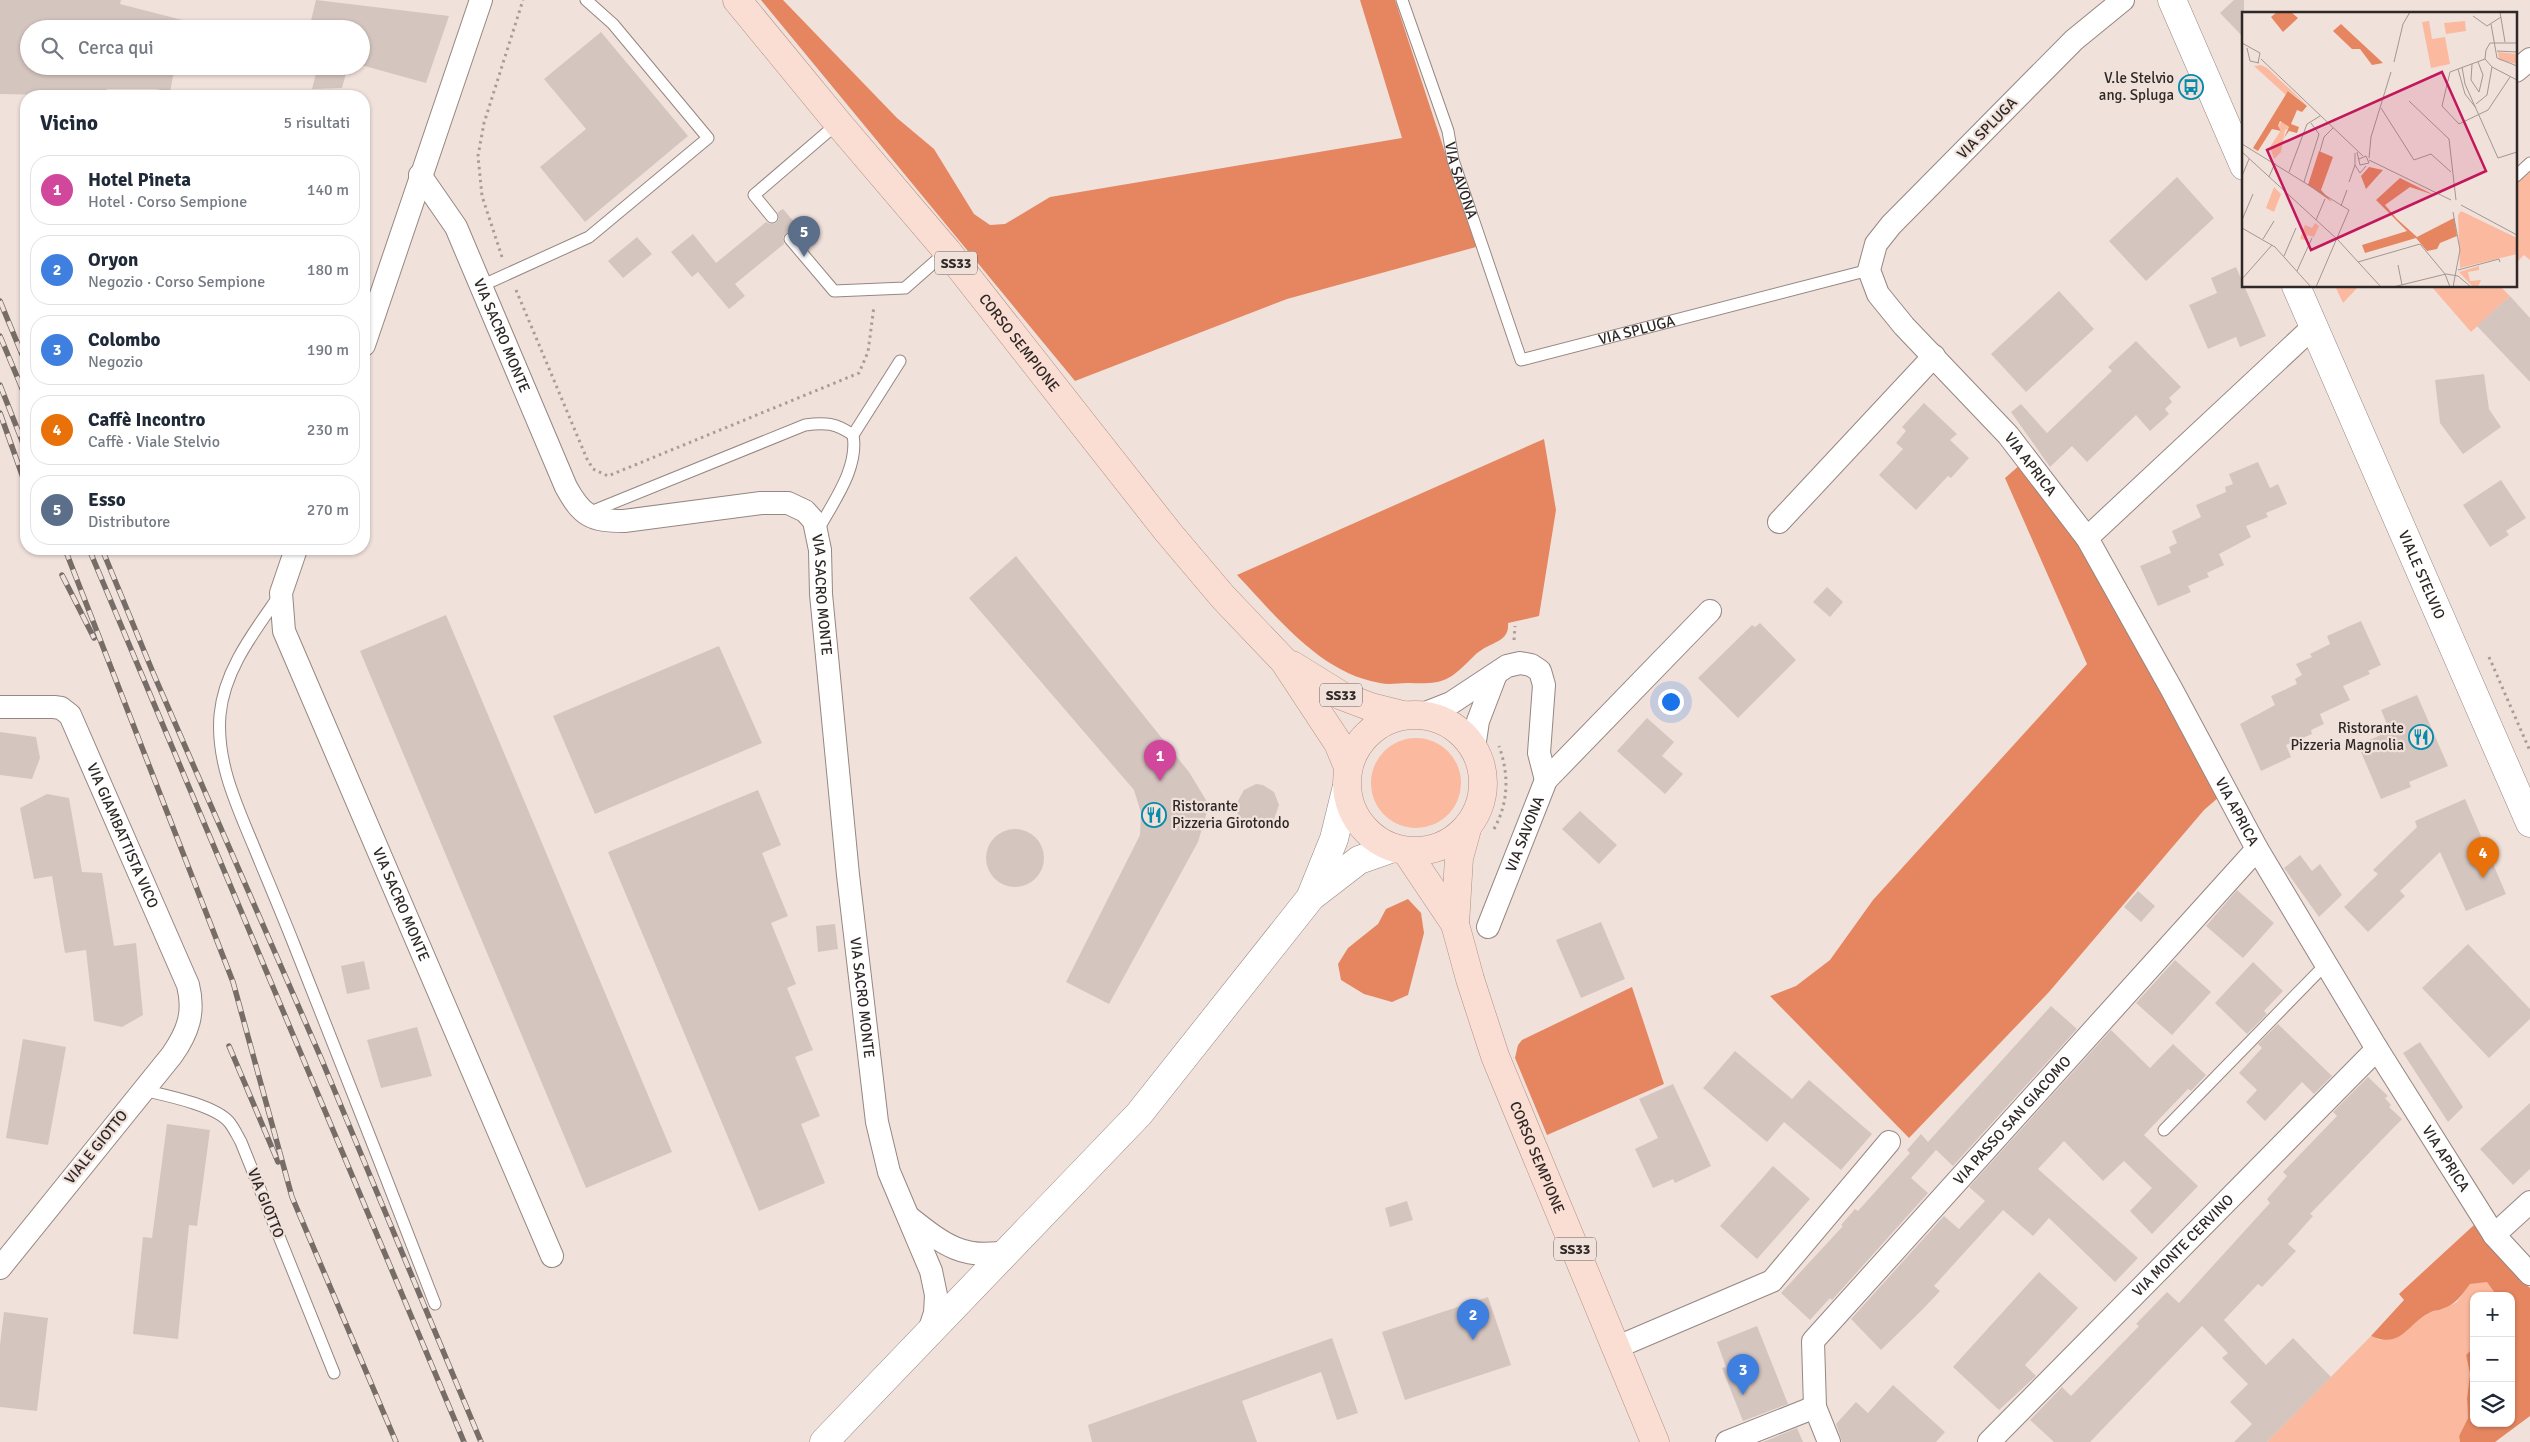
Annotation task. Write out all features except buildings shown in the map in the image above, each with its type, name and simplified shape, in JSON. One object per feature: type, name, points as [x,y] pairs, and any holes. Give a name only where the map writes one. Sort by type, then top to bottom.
[{"type":"main road","name":"CORSO SEMPIONE","points":[[737,0],[838,124],[947,251],[1168,532],[1223,597],[1284,661],[1325,722],[1347,778]]},
{"type":"main road","name":"CORSO SEMPIONE","points":[[1284,661],[1342,696],[1371,707],[1413,715]]},
{"type":"main road","points":[[1413,715],[1441,719],[1457,729],[1474,748],[1480,758],[1484,777],[1483,795],[1478,813],[1467,828],[1454,840],[1439,848],[1423,851],[1400,850],[1381,843],[1364,829],[1352,811],[1347,778],[1356,748],[1368,733],[1384,721],[1413,715]]},
{"type":"main road","name":"CORSO SEMPIONE","points":[[1467,828],[1458,858],[1455,924],[1470,979],[1495,1056],[1655,1442]]},
{"type":"main road","name":"CORSO SEMPIONE","points":[[1400,850],[1455,924]]},
{"type":"street","points":[[370,327],[481,0]]},
{"type":"street","name":"VIA SPLUGA","points":[[1869,270],[1876,244],[1891,226],[2074,40],[2123,0]]},
{"type":"street","points":[[2172,0],[2242,161]]},
{"type":"street","points":[[2518,69],[2530,59]]},
{"type":"street","name":"VIA SACRO MONTE","points":[[420,175],[456,227],[566,487],[577,507],[586,514],[604,521],[624,521],[761,503],[788,503],[805,511],[814,521],[818,532],[821,594],[847,865],[877,1122],[889,1172],[930,1269],[936,1296],[934,1313],[928,1334]]},
{"type":"street","points":[[1779,522],[1934,356],[1904,326],[1878,294],[1869,270]]},
{"type":"street","name":"VIALE STELVIO","points":[[2297,288],[2528,814]]},
{"type":"street","points":[[2087,538],[2313,327]]},
{"type":"street","name":"VIA APRICA","points":[[1934,356],[2008,435],[2087,538],[2172,690],[2257,850],[2377,1049],[2494,1235],[2530,1274]]},
{"type":"street","name":"VIA SACRO MONTE","points":[[294,555],[281,592],[284,631],[552,1256]]},
{"type":"street","name":"VIA SAVONA","points":[[1488,927],[1546,780],[1710,611]]},
{"type":"street","points":[[1413,715],[1451,703],[1507,666],[1520,663],[1531,665],[1540,671],[1544,685],[1539,753],[1546,780]]},
{"type":"street","points":[[1474,748],[1478,721],[1496,674]]},
{"type":"street","name":"VIA GIAMBATTISTA VICO","points":[[0,707],[54,707],[61,708],[70,715],[188,985],[192,1006],[189,1024]]},
{"type":"street","points":[[1310,898],[1334,839],[1347,778]]},
{"type":"street","points":[[824,1442],[1139,1114],[1310,898],[1359,860],[1400,850]]},
{"type":"street","name":"VIA PASSO SAN GIACOMO","points":[[1829,1442],[1815,1407],[1813,1341],[2257,850]]},
{"type":"street","name":"VIALE GIOTTO","points":[[0,1268],[172,1055],[189,1024]]},
{"type":"street","name":"VIA MONTE CERVINO","points":[[1989,1442],[2377,1049]]},
{"type":"street","points":[[1615,1348],[1772,1281],[1890,1142]]},
{"type":"street","points":[[2494,1235],[2530,1202]]},
{"type":"street","name":"VIA SACRO MONTE","points":[[910,1218],[932,1236],[952,1247],[971,1254],[990,1255],[1009,1250]]},
{"type":"street","points":[[1726,1442],[1815,1407]]},
{"type":"lane","points":[[481,286],[589,237],[708,138],[613,24],[586,0]]},
{"type":"lane","name":"VIA SAVONA","points":[[1402,0],[1448,131],[1454,160],[1521,360]]},
{"type":"lane","points":[[772,217],[754,195],[838,124]]},
{"type":"lane","points":[[2518,174],[2530,164]]},
{"type":"lane","points":[[790,238],[834,292],[905,288],[947,251]]},
{"type":"lane","name":"VIA SPLUGA","points":[[1521,360],[1869,270]]},
{"type":"lane","points":[[818,532],[845,480],[855,447],[853,435],[900,361]]},
{"type":"lane","points":[[586,514],[805,425],[825,422],[839,426],[853,435]]},
{"type":"lane","points":[[281,592],[247,642],[234,667],[224,693],[220,730],[222,761],[241,815],[353,1092],[435,1304]]},
{"type":"lane","points":[[2164,1130],[2326,964]]},
{"type":"lane","name":"VIA GIOTTO","points":[[142,1090],[179,1098],[206,1108],[228,1120],[241,1142],[334,1373]]},
{"type":"path","points":[[523,0],[484,123],[478,156],[482,196],[492,233],[587,459],[593,469],[608,476],[859,372],[868,352],[876,290]]},
{"type":"path","points":[[1510,644],[1516,637],[1515,626]]},
{"type":"shaded area","points":[[761,0],[783,0],[897,118],[934,149],[974,214],[990,225],[1005,224],[1050,197],[1402,138],[1360,0],[1395,0],[1476,247],[1287,299],[1075,381]]},
{"type":"shaded area","points":[[2530,167],[2530,260],[2524,255],[2518,261],[2518,177]]},
{"type":"shaded area","points":[[2336,288],[2357,288],[2343,303]]},
{"type":"shaded area","points":[[2433,288],[2502,288],[2510,296],[2471,332]]},
{"type":"shaded area","points":[[1544,439],[1556,510],[1539,616],[1508,623],[1508,630],[1502,639],[1479,652],[1457,672],[1444,680],[1429,683],[1383,684],[1358,677],[1338,668],[1319,656],[1301,641],[1237,575]]},
{"type":"shaded area","points":[[2021,464],[2085,551],[2219,797],[2204,810],[2049,992],[1909,1138],[1770,996],[1796,986],[1830,960],[1873,900],[2087,664],[2005,478]]},
{"type":"shaded area","points":[[1416,738],[1433,742],[1448,751],[1457,766],[1461,783],[1457,800],[1448,815],[1433,824],[1416,828],[1399,824],[1384,815],[1375,800],[1371,783],[1375,766],[1384,751],[1399,742]]},
{"type":"shaded area","points":[[1408,899],[1421,913],[1424,933],[1408,995],[1392,1002],[1364,994],[1341,980],[1338,964],[1348,948],[1378,924],[1386,909]]},
{"type":"shaded area","points":[[1632,987],[1664,1084],[1547,1135],[1515,1058],[1518,1045],[1522,1040]]},
{"type":"shaded area","points":[[2474,1225],[2487,1243],[2530,1288],[2530,1416],[2495,1442],[2460,1442],[2459,1436],[2468,1418],[2467,1398],[2470,1374],[2470,1427],[2515,1427],[2515,1292],[2494,1292],[2487,1282],[2470,1284],[2454,1302],[2447,1307],[2432,1311],[2423,1316],[2398,1337],[2390,1340],[2371,1336],[2404,1300],[2399,1294]]},
{"type":"shaded area","points":[[2487,1281],[2494,1292],[2470,1292],[2470,1351],[2466,1355],[2470,1374],[2467,1398],[2468,1418],[2459,1436],[2460,1442],[2267,1442],[2371,1336],[2380,1340],[2431,1312],[2443,1309],[2457,1302],[2470,1284]]},
{"type":"shaded area","points":[[2470,1351],[2470,1374],[2466,1355]]},
{"type":"railway","points":[[0,301],[20,349]]},
{"type":"railway","points":[[0,336],[20,384]]},
{"type":"railway","points":[[0,385],[20,436]]},
{"type":"railway","points":[[0,413],[20,469]]},
{"type":"railway","points":[[67,555],[233,982],[292,1197],[396,1442]]},
{"type":"railway","points":[[92,555],[464,1442]]},
{"type":"railway","points":[[104,555],[154,675],[321,1058],[481,1442]]},
{"type":"railway","points":[[62,575],[94,638]]},
{"type":"railway","points":[[229,1046],[278,1162]]},
{"type":"place","name":"V.le Stelvio ang. Spluga","points":[[2191,87]]},
{"type":"place","name":"Esso","points":[[804,257]]},
{"type":"place","name":"Ristorante Pizzeria Magnolia","points":[[2421,737]]},
{"type":"place","name":"Hotel Pineta","points":[[1160,781]]},
{"type":"place","name":"Ristorante Pizzeria Girotondo","points":[[1154,815]]},
{"type":"place","name":"Caffè Incontro","points":[[2483,878]]},
{"type":"place","name":"Oryon","points":[[1473,1340]]},
{"type":"place","name":"Colombo","points":[[1743,1395]]}]
